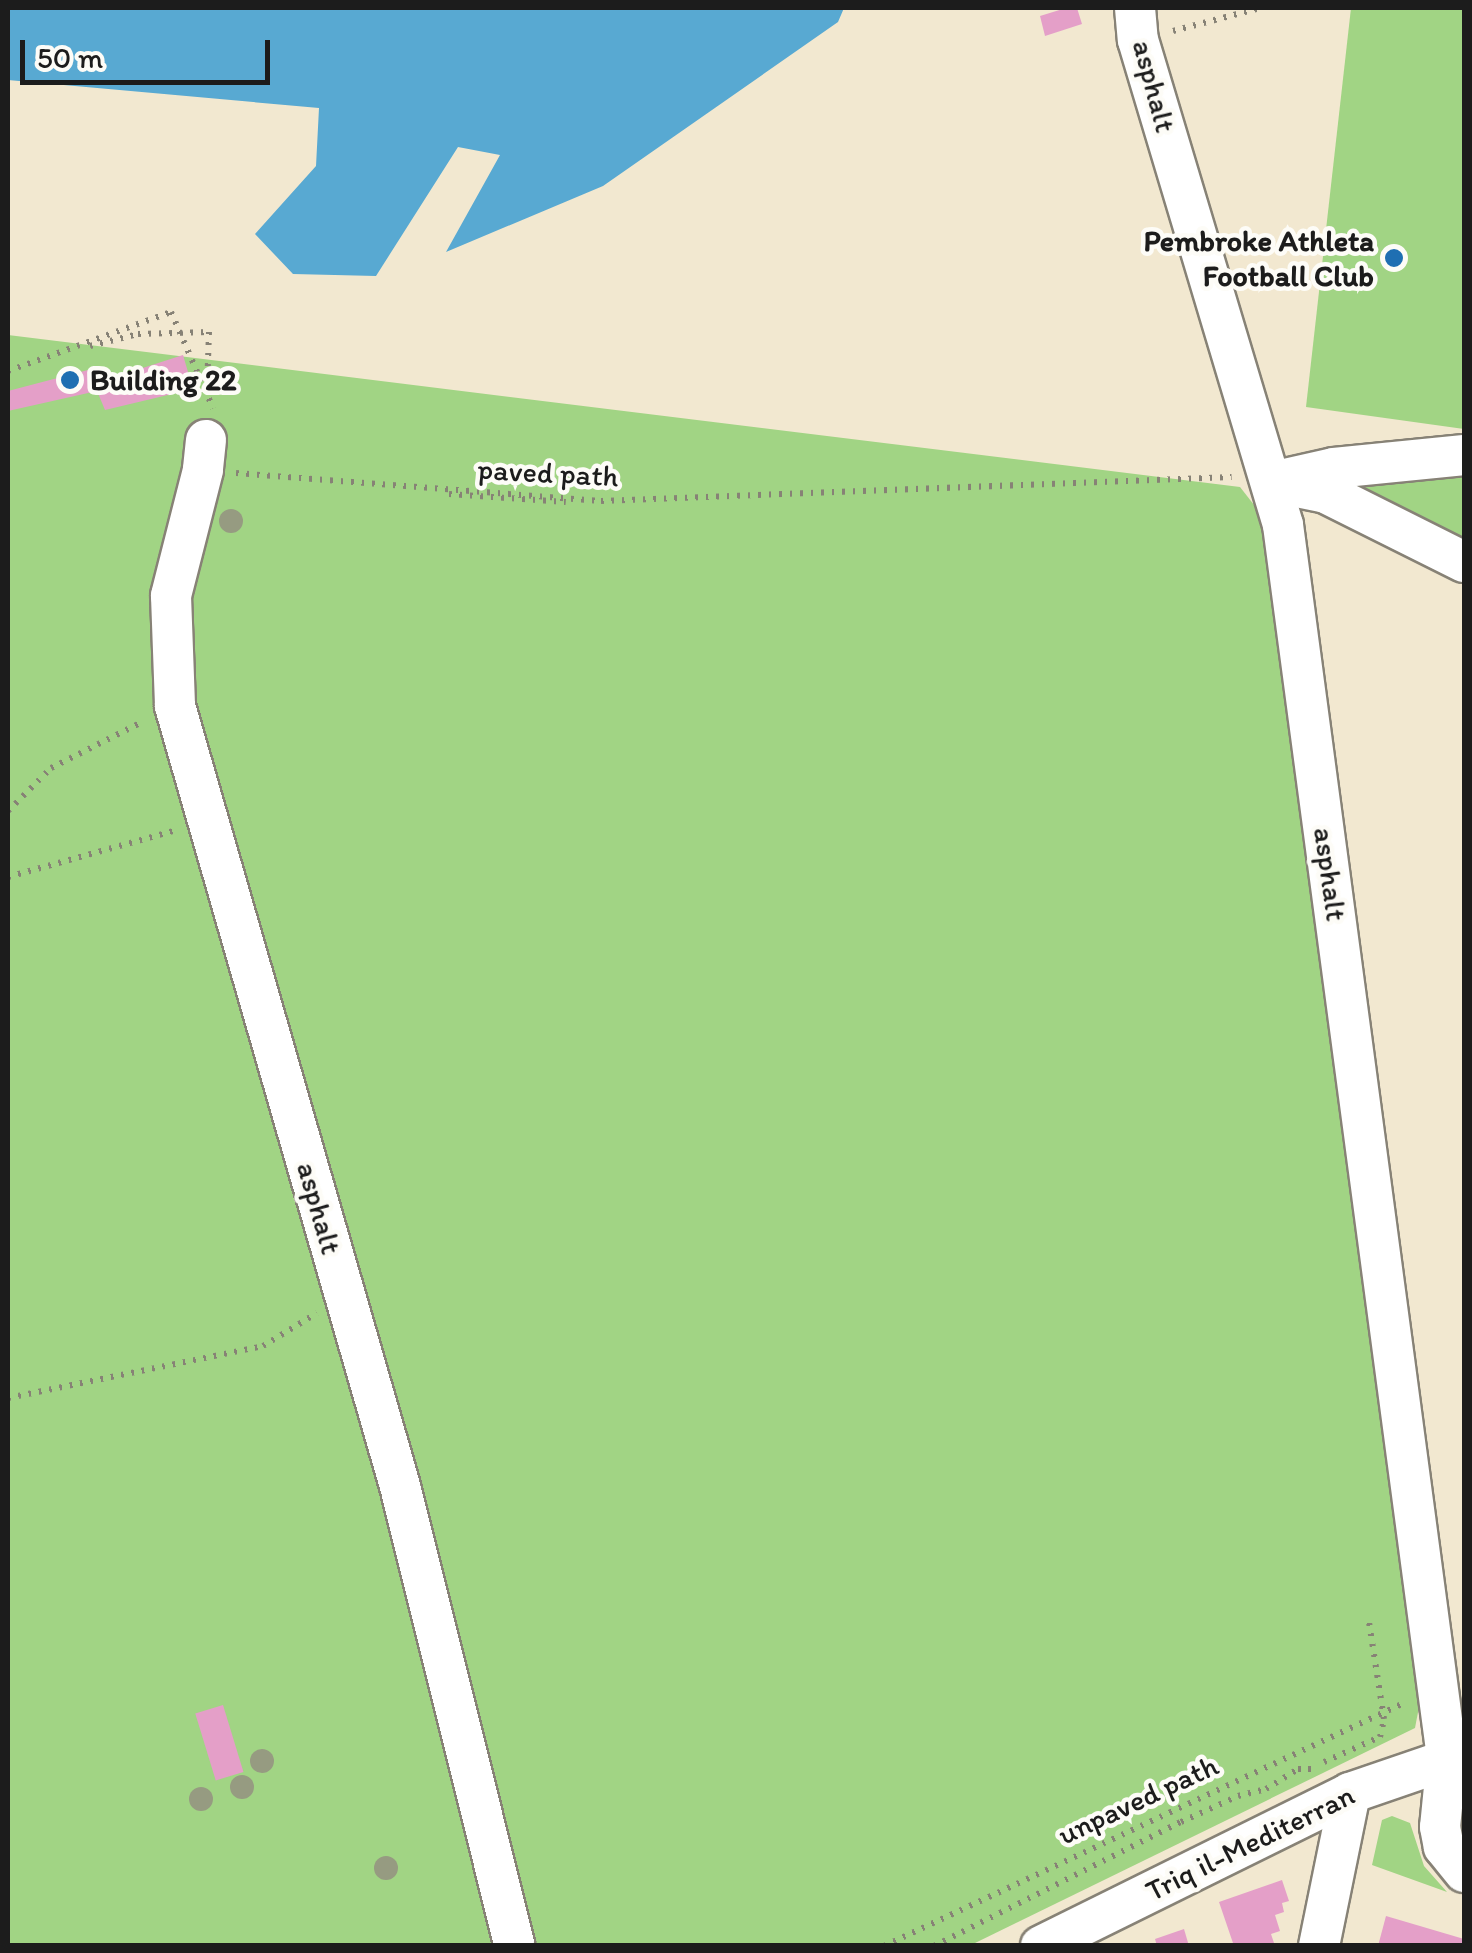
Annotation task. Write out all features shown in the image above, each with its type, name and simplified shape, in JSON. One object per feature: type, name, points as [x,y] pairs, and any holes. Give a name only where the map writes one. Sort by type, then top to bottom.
[{"type":"street","name":"asphalt","points":[[1137,24],[1253,480],[1286,545],[1456,1755],[1440,1826],[1444,1847],[1464,1872]]},
{"type":"street","points":[[1253,480],[1464,454]]},
{"type":"street","name":"asphalt","points":[[205,455],[171,596],[175,706],[400,1486],[515,1946]]},
{"type":"street","points":[[1253,480],[1326,493],[1464,562]]},
{"type":"street","name":"Triq il-Mediterran","points":[[1041,1946],[1350,1793],[1456,1755]]},
{"type":"street","points":[[1319,1946],[1350,1793]]},
{"type":"path","points":[[1137,24],[1260,8]]},
{"type":"path","points":[[8,371],[171,312],[217,418],[205,455]]},
{"type":"path","points":[[8,371],[138,334],[209,332],[205,455]]},
{"type":"path","points":[[205,455],[558,502],[1253,480]]},
{"type":"path","name":"paved path","points":[[600,501],[1253,480]]},
{"type":"path","points":[[8,811],[51,768],[175,706]]},
{"type":"path","points":[[8,877],[208,822]]},
{"type":"path","points":[[8,1398],[263,1346],[345,1296]]},
{"type":"path","points":[[934,1946],[1181,1822],[1238,1796],[1266,1789],[1298,1769],[1314,1770],[1333,1755],[1380,1737],[1384,1719],[1368,1616]]},
{"type":"path","name":"unpaved path","points":[[884,1946],[1413,1699]]},
{"type":"green space","name":"Pembroke Athleta Football Club","points":[[1351,8],[1464,8],[1464,429],[1306,407]]},
{"type":"green space","points":[[8,335],[1240,487],[1269,524],[1393,1461],[1419,1707],[1415,1728],[971,1945],[8,1946]]},
{"type":"green space","points":[[1464,474],[1464,544],[1340,487]]},
{"type":"green space","points":[[1392,1816],[1410,1823],[1424,1866],[1447,1892],[1372,1865],[1382,1820]]},
{"type":"water","points":[[8,8],[844,8],[838,22],[603,186],[446,252],[500,155],[458,147],[376,276],[293,274],[255,234],[316,166],[319,108],[8,80]]},
{"type":"building","points":[[1077,8],[1082,24],[1045,36],[1040,16]]},
{"type":"building","points":[[183,355],[193,389],[105,410],[97,391],[8,411],[8,391],[88,370],[93,384]]},
{"type":"building","points":[[223,1705],[243,1772],[216,1780],[195,1713]]},
{"type":"building","points":[[1282,1880],[1289,1901],[1282,1903],[1284,1912],[1275,1915],[1280,1931],[1271,1934],[1275,1946],[1234,1946],[1219,1902]]},
{"type":"building","points":[[1386,1916],[1464,1939],[1464,1946],[1378,1946]]},
{"type":"building","points":[[1184,1929],[1189,1946],[1157,1946],[1155,1939]]},
{"type":"place","name":"Pembroke Athleta Football Club","points":[[1394,258]]},
{"type":"place","name":"Building 22","points":[[70,380]]}]
